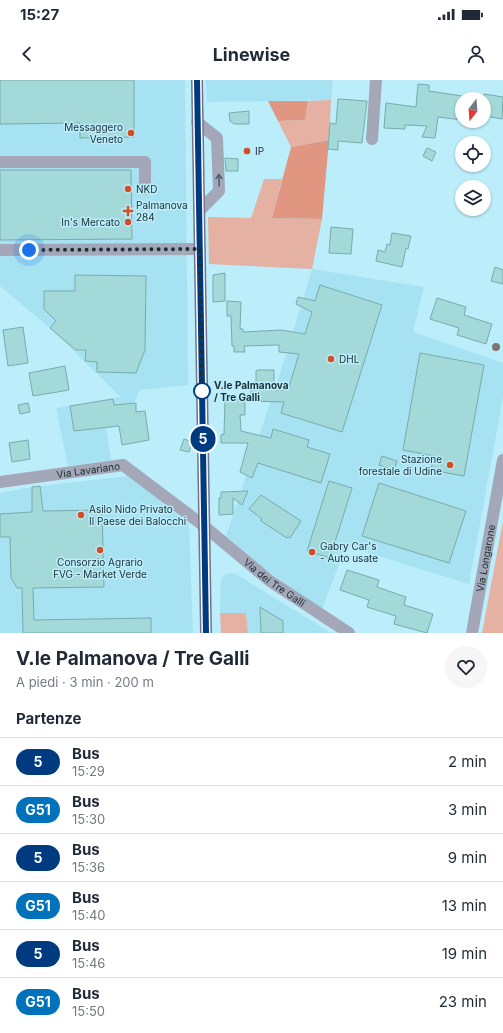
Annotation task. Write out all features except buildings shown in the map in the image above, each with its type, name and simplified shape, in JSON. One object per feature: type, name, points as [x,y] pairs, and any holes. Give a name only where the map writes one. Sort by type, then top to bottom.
[{"type":"main road","points":[[197,80],[206,633]]},
{"type":"street","points":[[372,139],[376,80]]},
{"type":"street","points":[[197,122],[217,138],[219,191],[199,211]]},
{"type":"street","points":[[0,162],[145,162],[145,189]]},
{"type":"street","points":[[0,250],[200,249]]},
{"type":"street","name":"Via Longarone","points":[[472,633],[503,460]]},
{"type":"street","name":"Via Lavariano","points":[[0,482],[123,465],[204,526]]},
{"type":"street","name":"Via dei Tre Galli","points":[[204,526],[270,581],[349,633]]},
{"type":"shaded area","points":[[0,80],[185,80],[188,385],[140,390],[131,409],[119,426],[106,428],[111,460],[68,466],[56,408],[121,397],[50,328],[0,286]]},
{"type":"shaded area","points":[[206,80],[333,80],[331,100],[207,102]]},
{"type":"shaded area","points":[[331,100],[329,140],[291,147],[278,121],[305,120],[308,101]]},
{"type":"shaded area","points":[[268,101],[308,101],[305,120],[278,121]]},
{"type":"shaded area","points":[[329,140],[322,219],[272,218],[291,147]]},
{"type":"shaded area","points":[[264,179],[282,179],[272,218],[322,219],[312,269],[209,264],[208,217],[251,218]]},
{"type":"shaded area","points":[[312,269],[424,287],[413,332],[503,363],[503,397],[469,584],[346,546],[322,609],[269,572],[226,536],[287,352]]},
{"type":"shaded area","points":[[129,476],[189,524],[193,633],[0,633],[0,493],[32,487]]},
{"type":"shaded area","points":[[503,521],[503,633],[482,633]]},
{"type":"shaded area","points":[[233,573],[331,633],[248,633],[246,613],[220,613],[221,580],[226,574]]},
{"type":"shaded area","points":[[220,613],[246,613],[248,633],[221,633]]},
{"type":"bus line","name":"5","points":[[197,80],[206,633]]},
{"type":"place","name":"Messaggero Veneto","points":[[131,133]]},
{"type":"place","name":"IP","points":[[247,151]]},
{"type":"place","name":"NKD","points":[[128,189]]},
{"type":"place","name":"Palmanova 284","points":[[128,211]]},
{"type":"place","name":"In's Mercato","points":[[128,222]]},
{"type":"place","name":"DHL","points":[[331,359]]},
{"type":"place","name":"V.le Palmanova / Tre Galli","points":[[202,391]]},
{"type":"place","name":"Stazione forestale di Udine","points":[[450,465]]},
{"type":"place","name":"Asilo Nido Privato Il Paese dei Balocchi","points":[[81,515]]},
{"type":"place","name":"Consorzio Agrario FVG - Market Verde","points":[[100,550]]},
{"type":"place","name":"Gabry Car's - Auto usate","points":[[312,552]]},
{"type":"route","points":[[29,250],[200,249],[202,391]]}]
